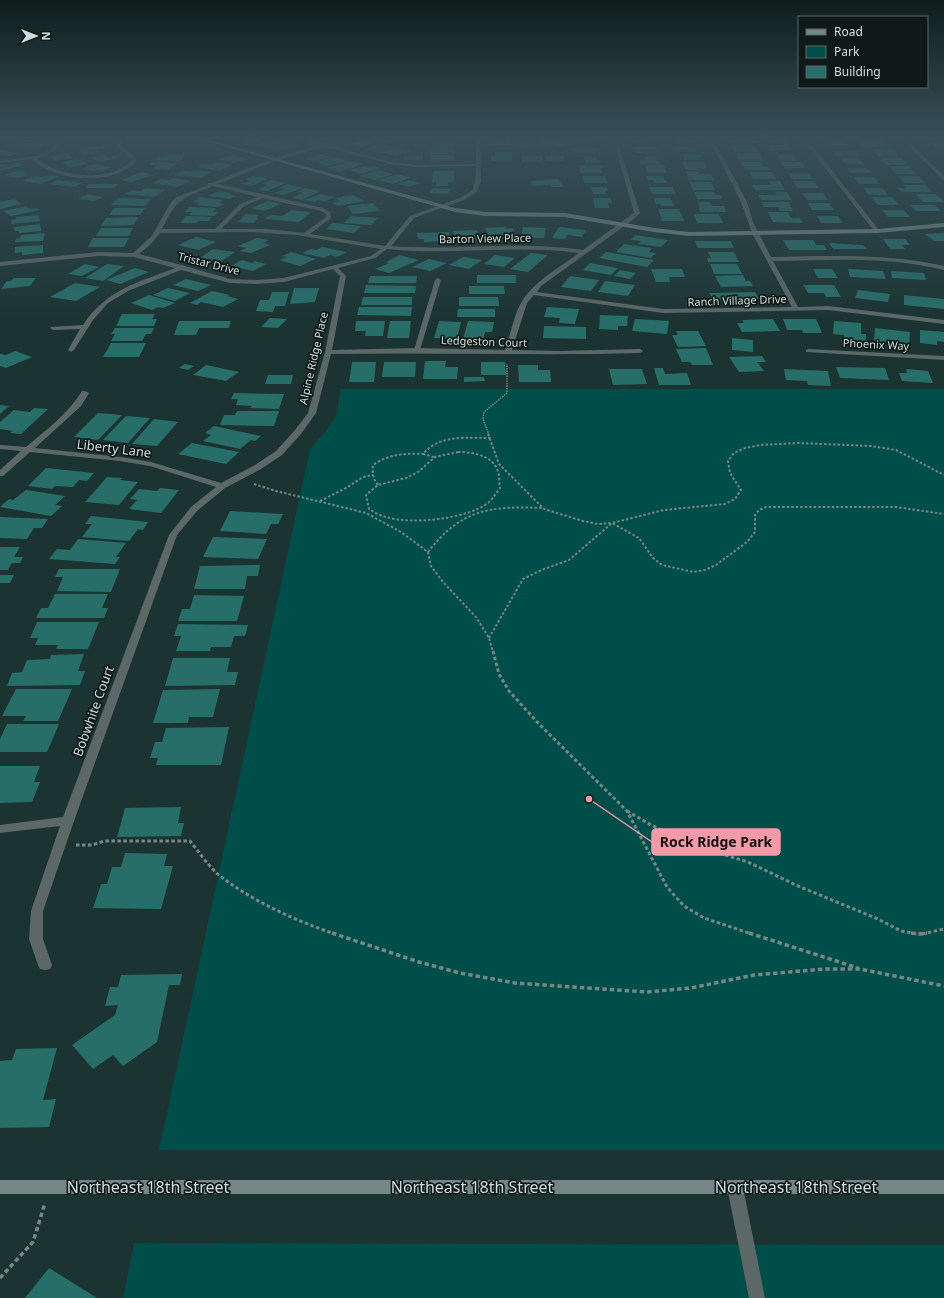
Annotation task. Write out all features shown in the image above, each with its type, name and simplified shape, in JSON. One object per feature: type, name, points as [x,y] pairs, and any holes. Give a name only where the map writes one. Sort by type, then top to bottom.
[{"type":"street","points":[[134,255],[146,248],[158,232],[170,205],[177,200]]},
{"type":"street","points":[[216,231],[242,205],[255,200]]},
{"type":"street","points":[[273,200],[317,209],[328,213],[329,216],[305,235]]},
{"type":"street","points":[[417,200],[454,210],[484,214],[564,214],[623,225],[689,234],[877,232],[944,225]]},
{"type":"street","name":"Tristar Drive","points":[[0,264],[98,254],[134,255],[230,280],[257,282],[284,280],[373,257],[388,247],[412,217],[459,200]]},
{"type":"street","points":[[508,352],[524,303],[531,293],[548,278],[583,252],[632,218],[637,213],[633,200]]},
{"type":"street","points":[[742,200],[755,233],[796,308]]},
{"type":"street","points":[[852,200],[877,232]]},
{"type":"street","name":"Barton View Place","points":[[158,232],[262,231],[305,235],[388,247],[430,249],[524,246],[583,252]]},
{"type":"street","points":[[770,259],[893,259],[909,260],[941,267],[944,263]]},
{"type":"street","points":[[71,350],[84,327],[98,309],[114,296],[183,267]]},
{"type":"street","name":"Alpine Ridge Place","points":[[222,486],[258,467],[279,452],[298,432],[312,413],[328,352],[343,276],[334,267]]},
{"type":"street","name":"Ranch Village Drive","points":[[531,293],[663,311],[701,312],[796,308],[854,310],[944,322]]},
{"type":"street","points":[[53,328],[84,327]]},
{"type":"street","name":"Ledgeston Court","points":[[328,352],[417,350],[560,353],[640,351]]},
{"type":"street","name":"Phoenix Way","points":[[808,351],[944,358]]},
{"type":"street","points":[[0,474],[78,404],[85,393]]},
{"type":"street","name":"Liberty Lane","points":[[0,447],[120,459],[151,464],[222,486]]},
{"type":"street","name":"Bobwhite Court","points":[[45,965],[36,939],[37,911],[68,821],[173,535],[194,509],[222,486]]},
{"type":"street","points":[[0,830],[68,821]]},
{"type":"street","name":"Northeast 18th Street","points":[[0,1187],[944,1187]]},
{"type":"street","points":[[735,1187],[757,1298]]},
{"type":"lane","points":[[417,350],[438,280]]},
{"type":"path","points":[[508,352],[507,393],[484,412],[483,419],[500,464],[544,509]]},
{"type":"path","points":[[424,454],[426,449],[443,441],[455,438],[491,438]]},
{"type":"path","points":[[428,552],[435,541],[451,526],[472,514],[497,508],[514,507],[544,509],[598,524],[612,523],[664,510],[725,504],[735,499],[741,490],[728,469],[727,462],[730,456],[738,451],[752,447],[776,443],[816,443],[882,447],[903,454],[924,466],[944,474]]},
{"type":"path","points":[[366,513],[376,513],[395,519],[420,521],[449,518],[468,512],[484,505],[497,493],[501,480],[498,470],[495,465],[485,457],[471,452],[453,452],[435,457],[413,475],[378,485],[369,492],[365,499],[367,506],[376,513]]},
{"type":"path","points":[[378,485],[373,475],[373,465],[380,459],[392,455],[424,454],[435,457]]},
{"type":"path","points":[[495,465],[500,464]]},
{"type":"path","points":[[320,501],[346,488],[363,477],[373,475]]},
{"type":"path","points":[[237,478],[276,491],[366,513],[401,532],[428,552],[431,566],[443,582],[476,617],[489,638],[499,674],[510,692],[539,724],[627,811],[651,825],[695,846],[748,862],[798,886],[878,919],[901,931],[920,934],[944,929]]},
{"type":"path","points":[[612,523],[639,538],[653,558],[662,565],[679,570],[694,572],[716,566],[729,554],[747,542],[755,532],[755,515],[758,510],[766,507],[896,507],[944,514]]},
{"type":"path","points":[[468,512],[472,514]]},
{"type":"path","points":[[489,638],[523,579],[544,569],[570,560],[612,523]]},
{"type":"path","points":[[627,811],[667,887],[684,906],[704,918],[860,968],[944,986]]},
{"type":"path","points":[[61,845],[92,845],[104,842],[190,841],[219,875],[258,901],[312,926],[419,962],[460,973],[515,983],[647,992],[691,988],[754,975],[825,969],[860,968]]},
{"type":"path","points":[[0,1278],[33,1242],[51,1187]]},
{"type":"green space","points":[[340,389],[944,389],[944,1150],[159,1150],[310,449],[326,431],[337,413]]},
{"type":"green space","points":[[134,1243],[944,1245],[944,1298],[123,1298]]},
{"type":"building","points":[[15,200],[22,204],[0,209],[0,202]]},
{"type":"building","points":[[83,200],[98,200],[94,201]]},
{"type":"building","points":[[116,200],[151,200],[145,206],[111,205]]},
{"type":"building","points":[[196,200],[220,200],[224,200],[219,203],[224,204],[219,207],[196,205],[199,203],[193,202]]},
{"type":"building","points":[[304,200],[329,200],[324,202],[318,200],[314,202]]},
{"type":"building","points":[[338,200],[362,200],[365,201],[338,206],[332,203],[340,201]]},
{"type":"building","points":[[593,200],[611,200],[612,203],[608,203],[609,208],[595,208]]},
{"type":"building","points":[[655,200],[672,200],[674,206],[661,206],[660,204],[656,204]]},
{"type":"building","points":[[761,200],[792,200],[761,200]]},
{"type":"building","points":[[873,200],[894,200],[899,205],[878,205]]},
{"type":"building","points":[[921,200],[942,200],[944,202],[923,202]]},
{"type":"building","points":[[268,201],[281,204],[264,211],[251,208]]},
{"type":"building","points":[[698,202],[711,202],[712,206],[724,206],[726,212],[700,212]]},
{"type":"building","points":[[761,202],[788,202],[793,211],[780,211],[779,207],[764,207]]},
{"type":"building","points":[[373,203],[380,211],[353,214],[347,206]]},
{"type":"building","points":[[808,203],[829,203],[834,210],[812,210]]},
{"type":"building","points":[[910,205],[935,205],[941,211],[916,211]]},
{"type":"building","points":[[26,206],[30,209],[36,208],[40,210],[11,216],[3,211]]},
{"type":"building","points":[[189,207],[216,208],[213,212],[218,212],[214,216],[189,215],[192,212],[185,212]]},
{"type":"building","points":[[114,208],[145,208],[140,215],[109,215]]},
{"type":"building","points":[[658,209],[679,209],[684,221],[662,221]]},
{"type":"building","points":[[291,210],[311,212],[299,222],[264,219],[270,215],[283,216]]},
{"type":"building","points":[[882,210],[904,210],[910,217],[888,217]]},
{"type":"building","points":[[768,212],[788,212],[791,218],[800,218],[802,223],[773,222]]},
{"type":"building","points":[[246,214],[259,215],[254,223],[238,222]]},
{"type":"building","points":[[694,214],[719,214],[723,223],[697,223]]},
{"type":"building","points":[[39,215],[40,221],[11,224],[11,220],[16,219],[16,217]]},
{"type":"building","points":[[186,216],[212,217],[209,221],[180,223]]},
{"type":"building","points":[[351,216],[378,218],[371,225],[344,223]]},
{"type":"building","points":[[817,216],[838,216],[842,223],[821,223]]},
{"type":"building","points":[[138,217],[134,225],[101,226],[106,218]]},
{"type":"building","points":[[333,223],[361,226],[354,233],[326,229]]},
{"type":"building","points":[[40,224],[41,231],[19,233],[19,231],[15,231],[14,227]]},
{"type":"building","points":[[505,227],[506,229],[513,228],[517,238],[490,240],[485,228]]},
{"type":"building","points":[[523,227],[546,228],[544,238],[521,238]]},
{"type":"building","points":[[559,227],[586,230],[582,237],[567,235],[565,239],[552,238]]},
{"type":"building","points":[[101,228],[133,228],[129,236],[96,236]]},
{"type":"building","points":[[477,230],[481,240],[456,241],[453,231]]},
{"type":"building","points":[[449,232],[450,241],[424,242],[424,239],[418,239],[417,233]]},
{"type":"building","points":[[45,233],[43,241],[15,242],[21,235]]},
{"type":"building","points":[[944,233],[944,241],[934,241],[925,234]]},
{"type":"building","points":[[635,235],[668,240],[661,247],[638,244],[641,241],[631,240]]},
{"type":"building","points":[[196,237],[216,242],[198,250],[178,245]]},
{"type":"building","points":[[93,238],[129,238],[124,247],[88,247]]},
{"type":"building","points":[[257,238],[269,240],[263,243],[270,245],[251,253],[240,251],[246,248],[238,246]]},
{"type":"building","points":[[883,239],[905,239],[910,245],[902,245],[905,249],[890,249]]},
{"type":"building","points":[[783,240],[813,240],[816,245],[824,245],[827,250],[789,250]]},
{"type":"building","points":[[695,241],[731,241],[734,248],[698,248]]},
{"type":"building","points":[[829,243],[863,245],[867,249],[833,249]]},
{"type":"building","points":[[624,244],[652,248],[649,252],[656,253],[651,258],[616,252]]},
{"type":"building","points":[[43,245],[43,253],[22,255],[22,252],[15,253],[15,247]]},
{"type":"building","points":[[322,247],[347,252],[337,257],[330,255],[324,258],[302,253],[311,249],[316,250]]},
{"type":"building","points":[[213,249],[235,252],[222,261],[200,258]]},
{"type":"building","points":[[291,252],[316,259],[300,266],[279,260],[287,257],[282,256]]},
{"type":"building","points":[[606,252],[654,260],[647,267],[599,258]]},
{"type":"building","points":[[708,252],[734,252],[739,262],[708,262],[707,258],[711,258]]},
{"type":"building","points":[[531,253],[548,255],[528,272],[510,269]]},
{"type":"building","points":[[399,255],[419,260],[389,273],[375,269],[389,263],[386,262]]},
{"type":"building","points":[[495,255],[515,258],[504,267],[484,264]]},
{"type":"building","points":[[463,257],[482,260],[469,269],[449,265]]},
{"type":"building","points":[[429,259],[447,263],[430,271],[412,267]]},
{"type":"building","points":[[242,260],[252,263],[255,261],[266,264],[253,271],[231,266]]},
{"type":"building","points":[[590,263],[618,268],[611,275],[583,270]]},
{"type":"building","points":[[85,264],[99,267],[82,276],[68,274]]},
{"type":"building","points":[[107,264],[124,266],[103,281],[85,278]]},
{"type":"building","points":[[710,264],[737,264],[742,274],[714,274]]},
{"type":"building","points":[[135,268],[149,272],[120,284],[106,280]]},
{"type":"building","points":[[651,269],[682,269],[685,277],[669,277],[670,282],[656,282]]},
{"type":"building","points":[[813,269],[832,269],[838,278],[818,278]]},
{"type":"building","points":[[848,269],[883,271],[886,279],[850,277]]},
{"type":"building","points":[[620,270],[636,273],[630,279],[614,276]]},
{"type":"building","points":[[891,271],[924,273],[926,280],[892,278]]},
{"type":"building","points":[[477,275],[516,275],[516,283],[477,283]]},
{"type":"building","points":[[743,275],[746,281],[750,281],[753,286],[721,287],[715,276]]},
{"type":"building","points":[[370,276],[417,276],[416,283],[368,283]]},
{"type":"building","points":[[570,276],[599,280],[591,291],[561,287]]},
{"type":"building","points":[[14,278],[36,278],[30,286],[1,289],[7,281],[11,281]]},
{"type":"building","points":[[186,279],[211,285],[198,291],[173,285]]},
{"type":"building","points":[[605,281],[635,285],[628,296],[598,292]]},
{"type":"building","points":[[75,283],[100,287],[76,301],[50,297]]},
{"type":"building","points":[[366,285],[416,286],[415,293],[364,293]]},
{"type":"building","points":[[803,285],[834,285],[841,297],[826,297],[824,293],[808,293]]},
{"type":"building","points":[[469,286],[504,286],[505,294],[469,294]]},
{"type":"building","points":[[168,288],[190,293],[175,301],[153,295]]},
{"type":"building","points":[[294,288],[319,288],[315,302],[290,304]]},
{"type":"building","points":[[858,290],[890,294],[888,302],[855,298]]},
{"type":"building","points":[[212,291],[230,295],[227,296],[238,299],[223,307],[201,302],[197,305],[190,303]]},
{"type":"building","points":[[272,292],[289,292],[285,306],[275,306],[273,312],[256,311],[260,300],[269,300]]},
{"type":"building","points":[[755,292],[759,299],[714,300],[709,293]]},
{"type":"building","points":[[149,295],[175,303],[163,308],[158,307],[152,310],[131,303]]},
{"type":"building","points":[[904,295],[944,299],[944,309],[904,305]]},
{"type":"building","points":[[363,297],[412,297],[412,305],[361,305]]},
{"type":"building","points":[[459,297],[498,297],[499,306],[459,306]]},
{"type":"building","points":[[359,307],[412,307],[411,316],[357,315]]},
{"type":"building","points":[[547,307],[579,309],[575,324],[559,323],[560,318],[544,317]]},
{"type":"building","points":[[458,309],[495,309],[495,317],[457,317]]},
{"type":"building","points":[[122,314],[155,314],[152,319],[157,319],[154,326],[116,326]]},
{"type":"building","points":[[600,315],[628,316],[627,326],[618,326],[618,330],[599,329]]},
{"type":"building","points":[[270,318],[287,319],[278,328],[261,327]]},
{"type":"building","points":[[635,319],[669,321],[667,334],[632,331]]},
{"type":"building","points":[[773,319],[780,331],[742,332],[737,323],[744,323],[742,320]]},
{"type":"building","points":[[783,319],[816,319],[822,333],[803,333],[802,330],[787,330]]},
{"type":"building","points":[[179,321],[231,321],[229,328],[199,328],[196,335],[174,335]]},
{"type":"building","points":[[356,321],[385,321],[383,336],[365,336],[366,331],[355,331]]},
{"type":"building","points":[[390,321],[411,321],[409,338],[387,338]]},
{"type":"building","points":[[439,321],[461,322],[457,339],[434,338]]},
{"type":"building","points":[[468,321],[494,322],[492,332],[485,332],[483,340],[463,339]]},
{"type":"building","points":[[834,321],[861,323],[861,334],[866,334],[866,341],[844,339],[844,335],[833,334]]},
{"type":"building","points":[[544,326],[586,327],[586,339],[543,338]]},
{"type":"building","points":[[115,328],[154,328],[151,334],[146,334],[142,341],[111,341],[115,334],[111,334]]},
{"type":"building","points":[[875,328],[910,332],[909,345],[874,341]]},
{"type":"building","points":[[920,330],[944,332],[944,342],[937,341],[937,345],[920,343]]},
{"type":"building","points":[[676,331],[698,331],[706,346],[678,347],[672,335],[678,335]]},
{"type":"building","points":[[732,338],[753,340],[753,352],[732,350]]},
{"type":"building","points":[[111,343],[146,343],[139,357],[103,357]]},
{"type":"building","points":[[706,348],[713,365],[692,365],[690,362],[682,362],[676,349]]},
{"type":"building","points":[[15,351],[32,357],[6,368],[0,366],[0,354],[6,355]]},
{"type":"building","points":[[762,356],[766,362],[757,362],[764,371],[739,372],[729,357]]},
{"type":"building","points":[[425,361],[446,361],[445,367],[458,367],[457,379],[423,379]]},
{"type":"building","points":[[352,362],[376,362],[374,382],[349,382]]},
{"type":"building","points":[[384,362],[416,362],[415,377],[382,377]]},
{"type":"building","points":[[481,362],[505,362],[506,375],[481,375]]},
{"type":"building","points":[[185,364],[194,366],[188,370],[179,368]]},
{"type":"building","points":[[206,365],[239,372],[226,381],[193,375]]},
{"type":"building","points":[[518,365],[538,365],[538,370],[550,370],[551,382],[519,382]]},
{"type":"building","points":[[836,367],[885,368],[889,380],[840,378]]},
{"type":"building","points":[[654,368],[663,368],[665,374],[687,373],[691,385],[659,385]]},
{"type":"building","points":[[609,369],[642,369],[647,384],[613,385]]},
{"type":"building","points":[[784,369],[828,371],[831,386],[808,385],[807,381],[786,380]]},
{"type":"building","points":[[906,369],[928,371],[933,383],[902,381],[899,373],[907,373]]},
{"type":"building","points":[[268,375],[293,375],[291,384],[265,384]]},
{"type":"building","points":[[464,377],[484,377],[485,381],[464,382]]},
{"type":"building","points":[[234,393],[284,394],[279,409],[250,408],[252,406],[236,405],[238,399],[231,399]]},
{"type":"building","points":[[0,405],[9,406],[0,414]]},
{"type":"building","points":[[34,408],[48,409],[21,434],[10,433],[13,431],[0,429],[0,422],[14,410],[30,412]]},
{"type":"building","points":[[237,411],[279,411],[274,426],[220,425],[224,415],[235,415]]},
{"type":"building","points":[[98,413],[122,415],[98,440],[74,437]]},
{"type":"building","points":[[126,416],[150,418],[128,443],[103,440]]},
{"type":"building","points":[[154,419],[178,422],[157,446],[132,444]]},
{"type":"building","points":[[214,426],[261,436],[255,441],[251,440],[240,449],[203,441],[211,435],[205,433]]},
{"type":"building","points":[[192,443],[239,452],[226,464],[178,454]]},
{"type":"building","points":[[46,468],[94,473],[87,481],[79,480],[73,487],[55,486],[52,489],[28,486]]},
{"type":"building","points":[[107,477],[122,478],[120,480],[138,482],[119,505],[85,502]]},
{"type":"building","points":[[160,488],[179,490],[161,513],[129,509],[137,500],[130,499],[139,489],[157,491]]},
{"type":"building","points":[[26,490],[65,496],[55,505],[62,506],[51,516],[0,507],[9,499],[13,500]]},
{"type":"building","points":[[230,511],[283,514],[278,524],[271,524],[266,534],[220,531]]},
{"type":"building","points":[[91,516],[148,522],[143,530],[138,529],[129,541],[82,537],[92,524],[85,524]]},
{"type":"building","points":[[0,517],[48,519],[42,528],[34,528],[27,539],[0,538]]},
{"type":"building","points":[[213,537],[267,539],[258,559],[203,557]]},
{"type":"building","points":[[78,539],[126,543],[116,557],[120,557],[115,564],[49,559],[57,549],[70,550]]},
{"type":"building","points":[[0,547],[20,547],[14,557],[23,557],[20,563],[12,563],[8,570],[0,570]]},
{"type":"building","points":[[260,565],[258,576],[247,576],[245,589],[194,589],[200,566]]},
{"type":"building","points":[[59,569],[120,569],[111,592],[57,591],[63,577],[55,577]]},
{"type":"building","points":[[0,575],[14,575],[10,583],[0,583]]},
{"type":"building","points":[[55,594],[108,594],[102,608],[108,608],[104,618],[36,618],[41,608],[48,608]]},
{"type":"building","points":[[194,595],[244,596],[237,621],[178,621],[182,609],[190,609]]},
{"type":"building","points":[[37,622],[99,622],[88,649],[56,649],[58,645],[35,645],[38,638],[30,638]]},
{"type":"building","points":[[178,624],[248,625],[245,636],[234,636],[231,647],[211,647],[210,651],[176,651],[181,636],[174,636]]},
{"type":"building","points":[[84,654],[78,671],[85,671],[80,685],[7,686],[12,673],[22,672],[27,660],[50,659],[51,655]]},
{"type":"building","points":[[173,658],[230,658],[227,672],[238,672],[235,685],[165,686]]},
{"type":"building","points":[[16,689],[72,689],[58,721],[23,721],[26,716],[2,716]]},
{"type":"building","points":[[220,689],[213,717],[189,717],[188,723],[153,723],[163,690]]},
{"type":"building","points":[[7,724],[59,724],[47,752],[0,752],[0,739]]},
{"type":"building","points":[[229,727],[221,765],[156,765],[158,758],[150,758],[155,742],[162,742],[166,728]]},
{"type":"building","points":[[0,766],[40,766],[34,782],[40,782],[32,802],[0,803]]},
{"type":"building","points":[[181,807],[178,823],[184,823],[181,836],[117,837],[125,808]]},
{"type":"building","points":[[125,853],[167,854],[164,866],[173,866],[161,909],[93,908],[101,884],[107,884],[112,867],[121,867]]},
{"type":"building","points":[[182,974],[180,985],[169,985],[157,1042],[123,1066],[113,1055],[93,1069],[72,1045],[115,1015],[118,1005],[105,1006],[110,987],[118,987],[121,975]]},
{"type":"building","points":[[57,1048],[43,1100],[56,1099],[49,1127],[0,1128],[0,1061],[12,1060],[16,1049]]},
{"type":"building","points":[[49,1268],[97,1298],[25,1298]]},
{"type":"place","name":"Rock Ridge Park","points":[[589,799]]}]
